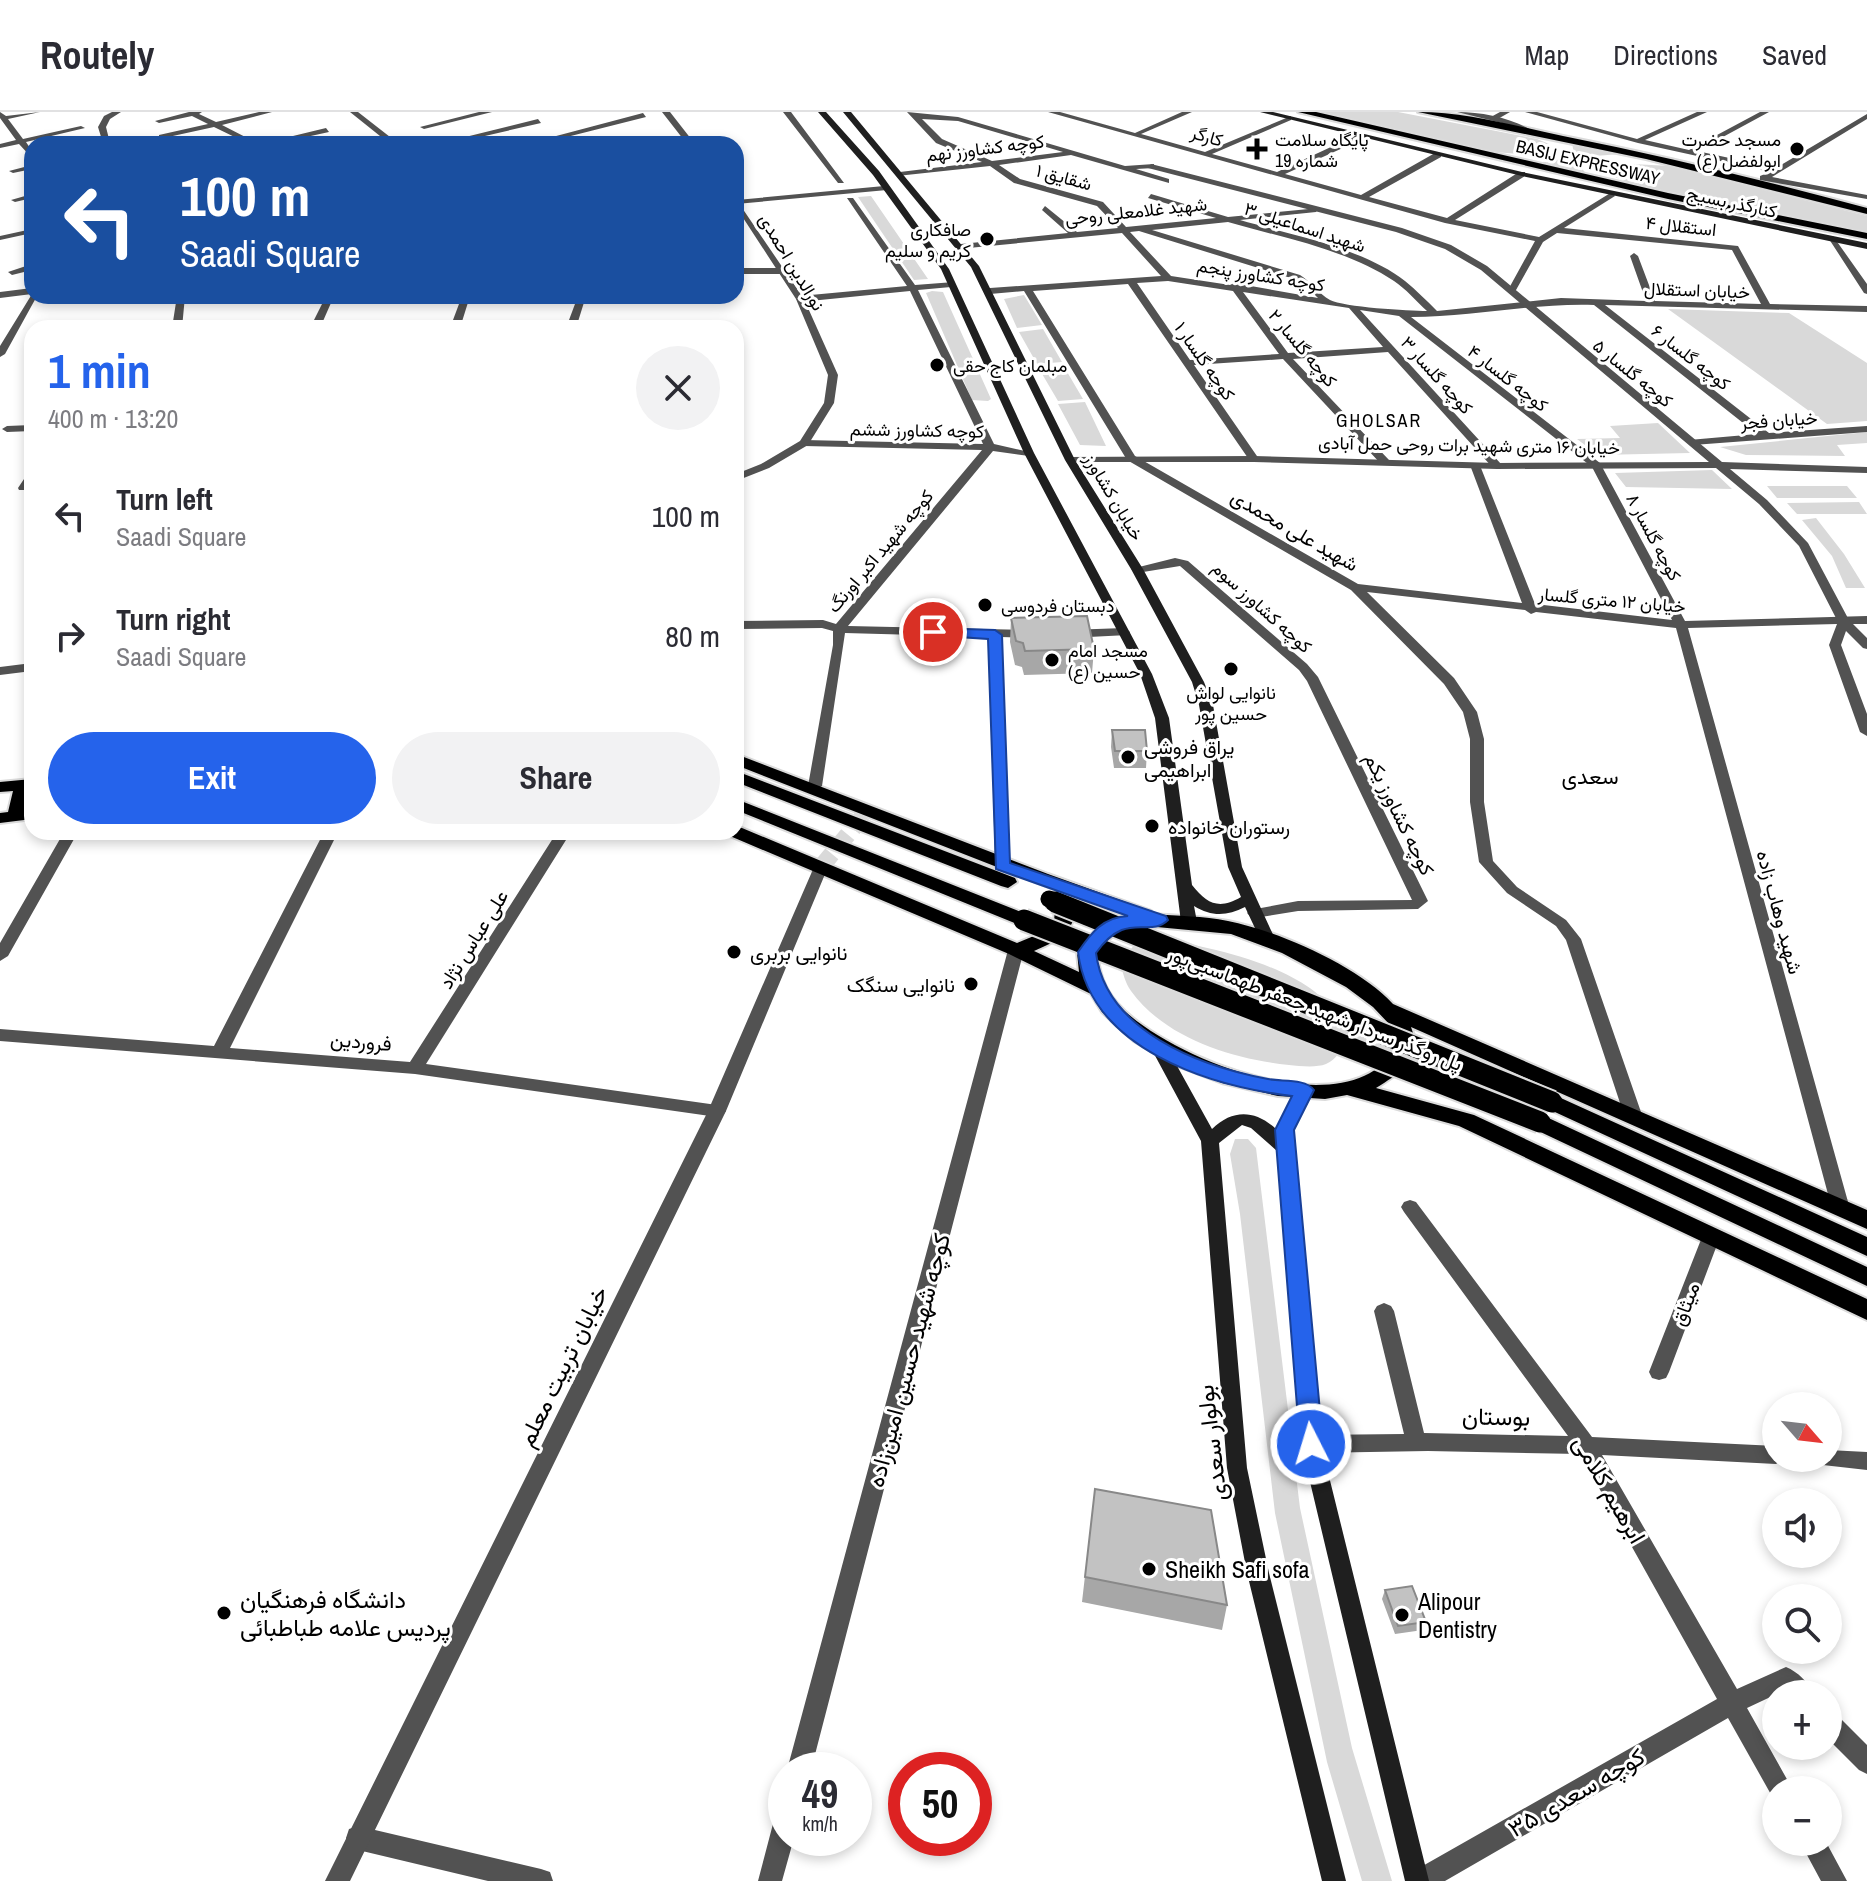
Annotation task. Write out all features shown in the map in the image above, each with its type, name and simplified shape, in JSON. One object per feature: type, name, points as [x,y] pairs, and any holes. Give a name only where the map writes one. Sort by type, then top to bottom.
[{"type":"highway","name":"BASIJ EXPRESSWAY","points":[[1303,112],[1504,160],[1867,236]]},
{"type":"highway","name":"BASIJ EXPRESSWAY","points":[[1423,112],[1645,156],[1752,180],[1867,211]]},
{"type":"highway","points":[[1504,160],[1560,155],[1567,148],[1552,137]]},
{"type":"highway","points":[[1607,182],[1594,175],[1596,162],[1645,156]]},
{"type":"main road","points":[[822,112],[876,173],[945,269],[1029,453],[1146,674],[1162,718],[1189,922]]},
{"type":"main road","name":"خیابان کشاورز","points":[[847,112],[975,266],[990,291],[1070,460],[1137,569],[1198,682],[1206,705],[1235,867],[1267,939]]},
{"type":"main road","name":"کنارگذر بسیج","points":[[1264,112],[1522,174],[1867,246]]},
{"type":"main road","points":[[945,269],[975,266]]},
{"type":"main road","points":[[744,762],[815,786],[1002,865],[1055,894],[1069,907],[1063,926],[1044,941],[1016,950]]},
{"type":"main road","name":"پل روگذر سردار شهید جعفر طهماسبی‌پور","points":[[744,779],[1055,894],[1552,1102],[1867,1247]]},
{"type":"main road","points":[[0,787],[24,784]]},
{"type":"main road","points":[[16,816],[24,793]]},
{"type":"main road","name":"پل روگذر سردار شهید جعفر طهماسبی‌پور","points":[[744,807],[1540,1122],[1867,1277]]},
{"type":"main road","points":[[744,835],[1016,950],[1098,989]]},
{"type":"main road","points":[[1184,885],[1199,905],[1213,910],[1252,905]]},
{"type":"main road","points":[[1055,894],[1159,920]]},
{"type":"main road","points":[[1867,1220],[1386,1007],[1323,964],[1267,939],[1239,930],[1189,922],[1118,922],[1101,932],[1087,952],[1090,975],[1098,989],[1130,1028],[1160,1050],[1226,1077],[1304,1090],[1350,1088],[1466,1120],[1867,1310]]},
{"type":"main road","points":[[1350,1088],[1388,1073],[1406,1053],[1401,1026],[1386,1007]]},
{"type":"main road","name":"بولوار سعدی","points":[[1160,1050],[1210,1141],[1237,1468],[1258,1573],[1334,1881]]},
{"type":"main road","points":[[1466,1120],[1455,1096],[1455,1074],[1469,1062],[1498,1059]]},
{"type":"main road","points":[[1304,1090],[1284,1130],[1311,1444],[1419,1881]]},
{"type":"main road","points":[[1210,1141],[1227,1122],[1243,1119],[1261,1124],[1286,1149]]},
{"type":"street","points":[[24,145],[3,118],[36,112]]},
{"type":"street","points":[[105,136],[102,127],[107,118],[117,112]]},
{"type":"street","points":[[166,136],[268,112]]},
{"type":"street","points":[[354,112],[385,136]]},
{"type":"street","points":[[424,127],[488,112]]},
{"type":"street","points":[[666,112],[685,136]]},
{"type":"street","points":[[787,112],[841,181]]},
{"type":"street","points":[[914,115],[953,112]]},
{"type":"street","name":"کارگر","points":[[1052,112],[1138,133],[1448,221],[1540,240]]},
{"type":"street","points":[[1068,116],[1078,112]]},
{"type":"street","points":[[1138,133],[1188,112]]},
{"type":"street","points":[[1461,112],[1493,118],[1529,131]]},
{"type":"street","points":[[1493,118],[1506,112]]},
{"type":"street","points":[[1618,150],[1703,112]]},
{"type":"street","points":[[1690,152],[1765,112]]},
{"type":"street","points":[[159,121],[195,113],[239,136]]},
{"type":"street","points":[[527,113],[561,136],[643,115]]},
{"type":"street","points":[[1536,113],[1638,141],[1777,171]]},
{"type":"street","points":[[914,115],[958,119],[1166,181]]},
{"type":"street","name":"شقایق ۱","points":[[914,115],[939,141],[993,164],[1022,183],[1100,204],[1168,278]]},
{"type":"street","points":[[1752,180],[1767,177],[1867,116]]},
{"type":"street","points":[[1208,153],[1288,118]]},
{"type":"street","points":[[475,136],[538,121]]},
{"type":"street","points":[[44,136],[81,128]]},
{"type":"street","points":[[1574,141],[1595,129]]},
{"type":"street","points":[[299,136],[326,130]]},
{"type":"street","points":[[1280,173],[1362,136]]},
{"type":"street","points":[[0,146],[24,140]]},
{"type":"street","name":"کوچه کشاورز نهم","points":[[900,174],[1074,153]]},
{"type":"street","points":[[1364,196],[1438,155]]},
{"type":"street","name":"کوچه گلسار ۵","points":[[1125,168],[1151,166],[1399,230],[1448,247],[1484,268],[1763,502],[1804,545],[1844,622],[1867,645]]},
{"type":"street","points":[[13,171],[24,169]]},
{"type":"street","points":[[1448,221],[1522,174]]},
{"type":"street","points":[[1767,177],[1867,197]]},
{"type":"street","points":[[744,201],[884,188]]},
{"type":"street","points":[[1512,290],[1540,240],[1612,194]]},
{"type":"street","name":"شهید اسماعیلی ۳","points":[[1151,196],[1347,255],[1401,282],[1435,314]]},
{"type":"street","points":[[15,200],[24,198]]},
{"type":"street","points":[[850,200],[913,288],[990,447]]},
{"type":"street","points":[[1045,208],[1073,233]]},
{"type":"street","name":"شهید غلامعلی روحی","points":[[961,247],[1221,217],[1316,210]]},
{"type":"street","points":[[1399,230],[1408,210]]},
{"type":"street","name":"نورالدین احمدی","points":[[744,215],[800,299],[833,375],[829,403],[804,443],[744,475]]},
{"type":"street","points":[[1122,228],[1145,230],[1297,277],[1327,302]]},
{"type":"street","name":"استقلال ۴","points":[[1557,230],[1735,248],[1767,307]]},
{"type":"street","points":[[0,238],[24,233]]},
{"type":"street","points":[[1833,239],[1867,291]]},
{"type":"street","points":[[1634,256],[1652,305]]},
{"type":"street","points":[[12,272],[24,269]]},
{"type":"street","points":[[744,271],[780,271]]},
{"type":"street","name":"کوچه کشاورز پنجم","points":[[990,291],[1168,278],[1402,314],[1526,306]]},
{"type":"street","name":"کوچه گلسار ۱","points":[[1131,281],[1254,459]]},
{"type":"street","points":[[800,299],[951,284]]},
{"type":"street","name":"کوچه گلسار ۲","points":[[1234,286],[1285,356],[1385,462]]},
{"type":"street","points":[[1028,290],[1131,458]]},
{"type":"street","points":[[0,295],[24,294]]},
{"type":"street","name":"خیابان استقلال","points":[[1526,306],[1553,301],[1867,309]]},
{"type":"street","name":"کوچه گلسار ۶","points":[[1596,302],[1767,437]]},
{"type":"street","points":[[0,354],[27,304]]},
{"type":"street","name":"کوچه گلسار ۳","points":[[1352,307],[1497,466]]},
{"type":"street","name":"کوچه گلسار ۴","points":[[1402,314],[1596,465]]},
{"type":"street","points":[[1187,363],[1392,349]]},
{"type":"street","points":[[7,429],[24,428]]},
{"type":"street","name":"خیابان فجر","points":[[1693,442],[1867,429]]},
{"type":"street","name":"کوچه کشاورز ششم","points":[[804,443],[990,447],[1029,453]]},
{"type":"street","name":"کوچه شهید اکبر اورنگ","points":[[815,786],[839,645],[839,629],[990,447]]},
{"type":"street","name":"شهید علی محمدی","points":[[1131,458],[1355,587],[1449,681],[1470,712],[1477,739],[1477,802],[1486,862],[1512,890],[1561,923],[1573,939],[1633,1115]]},
{"type":"street","name":"خیابان ۱۶ متری شهید برات روحی حمل آبادی","points":[[1070,460],[1254,459],[1497,466],[1720,465],[1867,470]]},
{"type":"street","points":[[1475,465],[1531,610]]},
{"type":"street","name":"کوچه گلسار ۸","points":[[1596,465],[1681,625]]},
{"type":"street","name":"کوچه کشاورز سوم","points":[[1137,569],[1175,561],[1184,563],[1274,641],[1313,680]]},
{"type":"street","name":"خیابان ۱۲ متری گلسار","points":[[1355,587],[1531,610],[1681,625],[1867,620]]},
{"type":"street","points":[[1844,622],[1835,645],[1867,732]]},
{"type":"street","points":[[744,625],[823,624],[839,629],[1042,634]]},
{"type":"street","name":"شهید وهاب زاده","points":[[1681,625],[1841,1209]]},
{"type":"street","points":[[1058,634],[1124,632]]},
{"type":"street","points":[[995,635],[1002,865]]},
{"type":"street","points":[[0,671],[24,668]]},
{"type":"street","name":"کوچه کشاورز یکم","points":[[1252,905],[1413,906],[1420,903],[1313,680]]},
{"type":"street","points":[[0,956],[66,840]]},
{"type":"street","points":[[220,1050],[327,840]]},
{"type":"street","name":"علی عباس نژاد","points":[[415,1068],[559,840]]},
{"type":"street","name":"خیابان تربیت معلم","points":[[337,1881],[717,1111],[821,867]]},
{"type":"street","name":"کوچه شهید حسین امین‌زاده","points":[[804,1752],[1016,950]]},
{"type":"street","name":"فروردین","points":[[0,1035],[220,1050],[415,1068],[717,1111]]},
{"type":"street","name":"ابرهیم کلامی","points":[[1410,1207],[1585,1443],[1773,1776]]},
{"type":"street","name":"میثاق","points":[[1659,1372],[1711,1237]]},
{"type":"street","points":[[1384,1311],[1416,1441]]},
{"type":"street","name":"بوستان","points":[[1311,1444],[1416,1441],[1585,1443],[1762,1454]]},
{"type":"street","points":[[1842,1459],[1867,1461]]},
{"type":"street","name":"کوچه سعدی ۳۵","points":[[1419,1881],[1762,1689]]},
{"type":"street","points":[[1842,1736],[1867,1762]]},
{"type":"street","points":[[358,1838],[541,1881]]},
{"type":"street","points":[[770,1881],[777,1856]]},
{"type":"street","points":[[1820,1856],[1835,1881]]},
{"type":"shaded area","points":[[1322,112],[1398,112],[1537,139],[1549,144],[1551,149],[1533,154],[1475,149]]},
{"type":"shaded area","points":[[1572,143],[1620,154],[1595,156],[1582,161],[1581,167],[1586,174],[1536,163],[1570,158],[1574,154]]},
{"type":"shaded area","points":[[1606,165],[1670,166],[1867,216],[1867,232],[1632,184],[1605,173]]},
{"type":"shaded area","points":[[871,196],[928,279],[914,280],[858,197]]},
{"type":"shaded area","points":[[943,292],[991,399],[988,401],[972,400],[926,293]]},
{"type":"shaded area","points":[[1024,295],[1042,325],[1017,328],[1004,299]]},
{"type":"shaded area","points":[[1668,309],[1789,313],[1867,363],[1867,421],[1827,424]]},
{"type":"shaded area","points":[[1043,329],[1062,362],[1037,364],[1019,332]]},
{"type":"shaded area","points":[[1063,365],[1083,399],[1058,401],[1038,367]]},
{"type":"shaded area","points":[[1085,402],[1106,446],[1080,445],[1058,404]]},
{"type":"shaded area","points":[[1658,423],[1690,453],[1598,455],[1577,439],[1620,438],[1610,426]]},
{"type":"shaded area","points":[[1867,432],[1867,443],[1837,445],[1845,456],[1746,455],[1720,447]]},
{"type":"shaded area","points":[[1712,470],[1732,489],[1626,487],[1615,473]]},
{"type":"shaded area","points":[[1767,486],[1847,486],[1857,498],[1777,498]]},
{"type":"shaded area","points":[[1859,502],[1867,514],[1797,514],[1787,503]]},
{"type":"shaded area","points":[[1816,518],[1865,588],[1846,588],[1832,556],[1802,520]]},
{"type":"shaded area","points":[[1156,938],[1238,956],[1297,980],[1321,997],[1337,1017],[1345,1041],[1340,1051],[1326,1064],[1289,1065],[1224,1052],[1182,1034],[1146,1008],[1131,991],[1120,963],[1135,944]]},
{"type":"shaded area","points":[[1235,1139],[1248,1139],[1256,1148],[1300,1508],[1352,1748],[1392,1881],[1362,1881],[1327,1762],[1275,1513],[1240,1214],[1230,1154]]},
{"type":"building","points":[[1087,616],[1094,649],[1025,651],[1023,643],[1016,641],[1011,618]]},
{"type":"building","points":[[1112,730],[1145,730],[1147,751],[1115,751]]},
{"type":"building","name":"Sheikh Safi sofa","points":[[1095,1489],[1211,1510],[1227,1605],[1085,1577]]},
{"type":"building","name":"Alipour Dentistry","points":[[1412,1586],[1426,1622],[1398,1626],[1385,1590]]},
{"type":"tunnel","points":[[821,867],[869,809]]},
{"type":"place","name":"پایگاه سلامت شماره 19","points":[[1257,149]]},
{"type":"place","name":"مسجد حضرت ابولفضل (ع)","points":[[1797,149]]},
{"type":"place","name":"صافکاری کریم و سلیم","points":[[987,239]]},
{"type":"place","name":"مبلمان کاج حقی","points":[[937,365]]},
{"type":"place","name":"دبستان فردوسی","points":[[985,605]]},
{"type":"place","name":"مسجد امام حسین (ع)","points":[[1052,660]]},
{"type":"place","name":"نانوایی لواش حسین پور","points":[[1231,669]]},
{"type":"place","name":"یراق فروشی ابراهیمی","points":[[1128,757]]},
{"type":"place","name":"رستوران خانواده","points":[[1152,826]]},
{"type":"place","name":"نانوایی بربری","points":[[734,952]]},
{"type":"place","name":"نانوایی سنگک","points":[[971,984]]},
{"type":"place","name":"Sheikh Safi sofa","points":[[1149,1569]]},
{"type":"place","name":"دانشگاه فرهنگیان پردیس علامه طباطبائی","points":[[224,1613]]},
{"type":"place","name":"Alipour Dentistry","points":[[1402,1615]]},
{"type":"district","name":"GHOLSAR","points":[[1379,420]]},
{"type":"district","name":"سعدی","points":[[1590,776]]},
{"type":"route","points":[[933,632],[995,635],[1002,865],[1061,889],[1159,920],[1118,922],[1101,932],[1087,952],[1090,975],[1105,1002],[1130,1028],[1160,1050],[1197,1067],[1226,1077],[1304,1090],[1284,1130],[1311,1444]]}]
